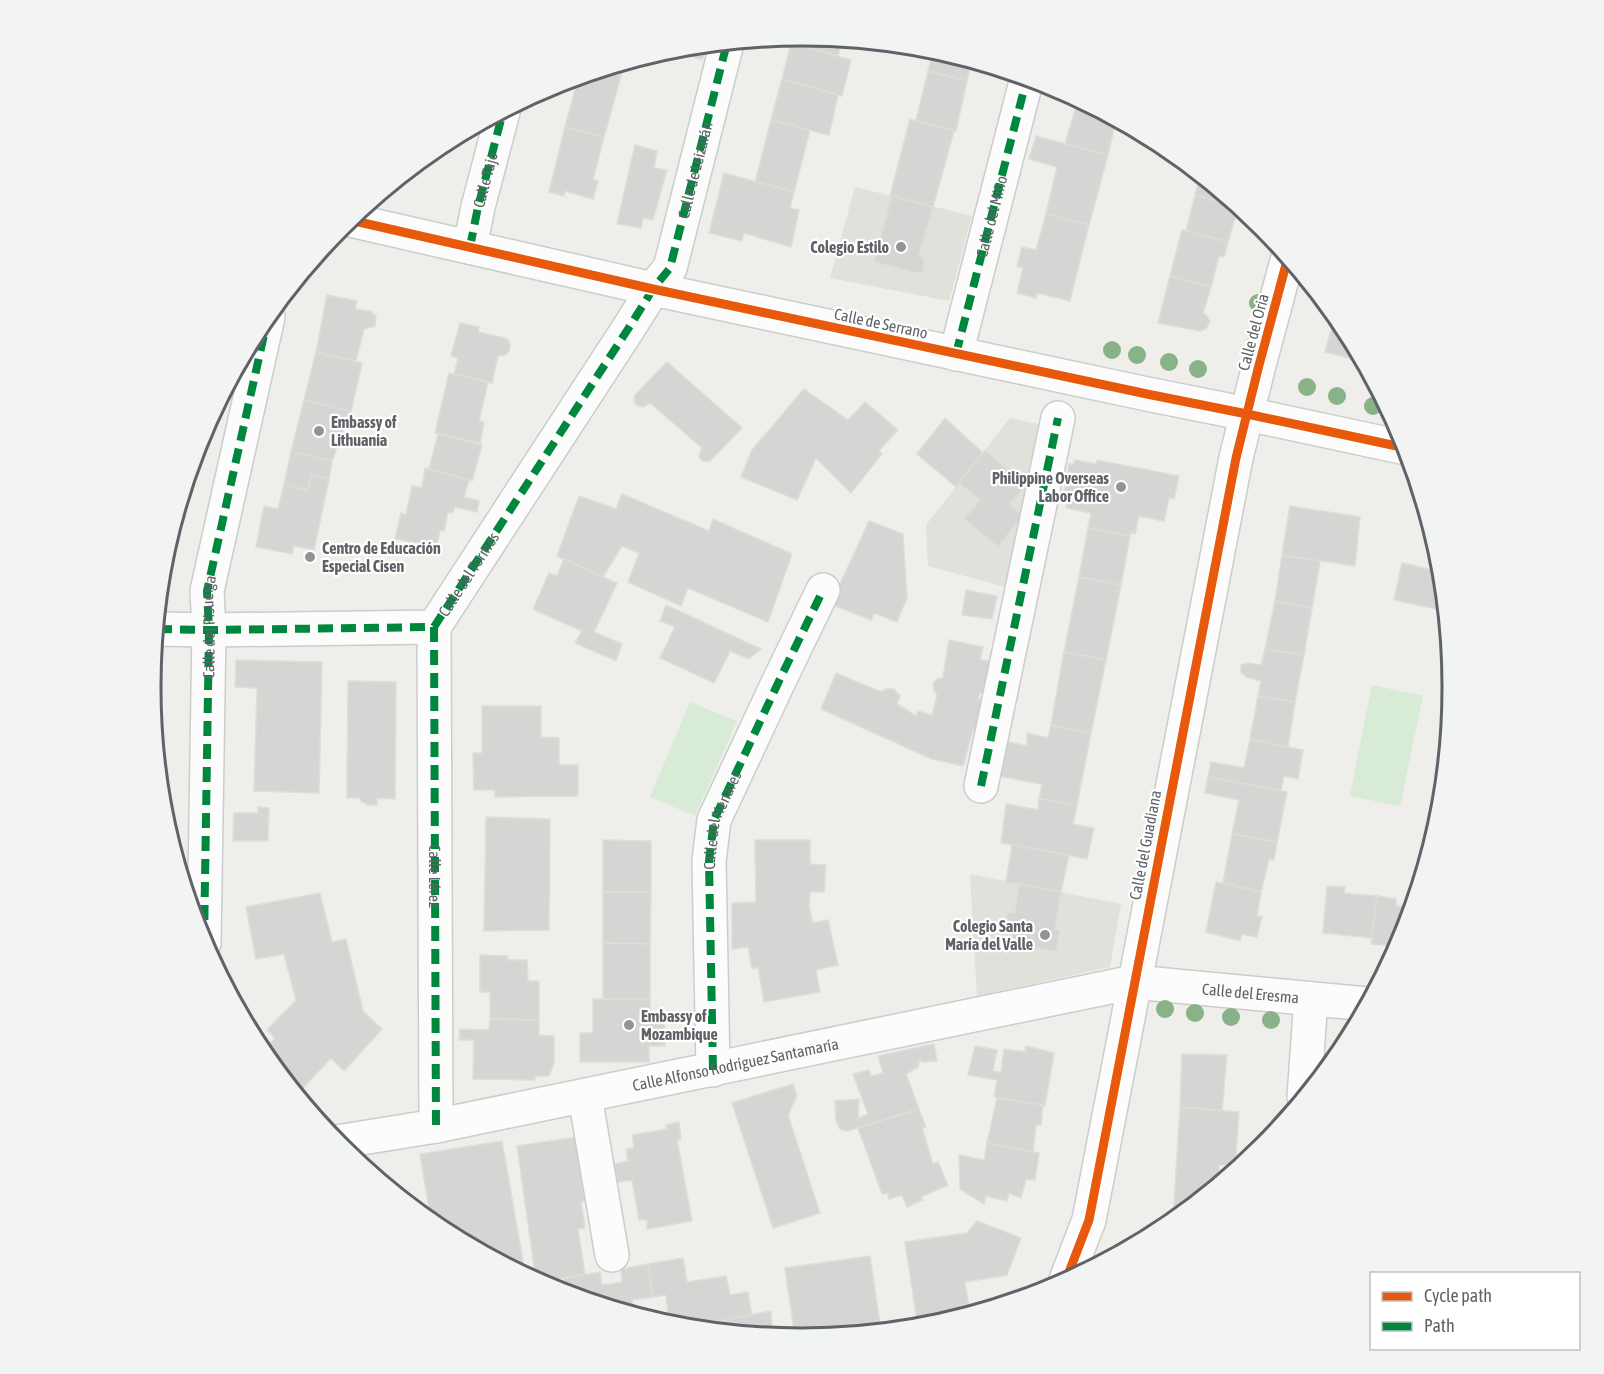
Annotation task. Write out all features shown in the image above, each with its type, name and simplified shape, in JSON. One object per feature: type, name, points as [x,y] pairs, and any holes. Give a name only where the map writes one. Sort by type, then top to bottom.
[{"type":"street","name":"Calle de Leizarán","points":[[653,289],[670,268],[725,51]]},
{"type":"street","name":"Calle del Miño","points":[[956,354],[1025,86]]},
{"type":"street","name":"Calle Tajo","points":[[470,247],[500,123]]},
{"type":"street","name":"Calle de Serrano","points":[[361,223],[653,289],[1395,446]]},
{"type":"street","name":"Calle del Oria","points":[[1247,414],[1285,267]]},
{"type":"street","name":"Calle del Tormes","points":[[165,629],[434,627],[653,289]]},
{"type":"street","name":"Calle del Pisuerga","points":[[204,917],[209,630],[207,591],[263,342]]},
{"type":"street","name":"Calle del Guadiana","points":[[1071,1268],[1089,1220],[1236,458],[1247,414]]},
{"type":"street","points":[[981,786],[1058,418]]},
{"type":"street","name":"Calle del Henares","points":[[713,1070],[709,861],[714,820],[778,681],[824,590]]},
{"type":"street","name":"Calle Lérez","points":[[434,627],[436,1126]]},
{"type":"street","name":"Calle del Eresma","points":[[1134,982],[1359,1003]]},
{"type":"street","name":"Calle Alfonso Rodríguez Santamaría","points":[[349,1140],[436,1126],[1134,982]]},
{"type":"street","points":[[1305,1083],[1311,999]]},
{"type":"street","points":[[585,1095],[612,1255]]},
{"type":"shaded area","name":"Colegio Estilo","points":[[855,187],[972,216],[949,301],[830,278]]},
{"type":"shaded area","points":[[1010,418],[1047,426],[1013,589],[928,566],[926,525]]},
{"type":"shaded area","name":"Colegio Santa María del Valle","points":[[970,874],[1121,904],[1110,967],[977,996]]},
{"type":"green space","points":[[1372,685],[1423,696],[1400,806],[1350,796]]},
{"type":"green space","points":[[690,702],[737,721],[695,816],[650,797]]},
{"type":"green space","points":[[1437,767],[1430,809],[1429,809]]},
{"type":"building","points":[[802,46],[840,48],[838,56]]},
{"type":"building","points":[[802,46],[851,60],[842,96],[782,79],[790,47]]},
{"type":"building","points":[[704,54],[702,60],[692,56]]},
{"type":"building","points":[[931,60],[970,68],[967,81],[928,71]]},
{"type":"building","points":[[928,71],[967,81],[956,131],[916,121]]},
{"type":"building","points":[[615,74],[621,76],[604,137],[565,127],[575,88]]},
{"type":"building","points":[[782,79],[838,95],[829,135],[771,120]]},
{"type":"building","points":[[1075,108],[1114,128],[1108,155],[1065,144]]},
{"type":"building","points":[[910,119],[954,131],[933,207],[890,196]]},
{"type":"building","points":[[771,120],[810,130],[794,192],[755,182]]},
{"type":"building","points":[[565,127],[604,137],[593,180],[598,181],[593,199],[565,191],[564,196],[549,192]]},
{"type":"building","points":[[1036,136],[1108,155],[1089,225],[1046,214],[1057,167],[1029,159]]},
{"type":"building","points":[[635,145],[657,151],[654,168],[667,170],[653,220],[643,218],[641,228],[617,224]]},
{"type":"building","points":[[724,173],[794,192],[790,208],[799,210],[791,247],[744,233],[742,241],[709,233]]},
{"type":"building","points":[[1198,184],[1220,201],[1195,195]]},
{"type":"building","points":[[1195,195],[1220,202],[1235,216],[1228,242],[1186,231]]},
{"type":"building","points":[[892,196],[933,207],[919,256],[924,259],[923,272],[917,273],[874,262]]},
{"type":"building","points":[[1046,214],[1089,225],[1070,301],[1037,293],[1036,298],[1017,293],[1023,268],[1017,266],[1022,247],[1036,250]]},
{"type":"building","points":[[1182,230],[1228,242],[1224,257],[1219,256],[1211,287],[1170,276]]},
{"type":"building","points":[[1170,276],[1211,287],[1203,313],[1210,322],[1206,329],[1200,331],[1158,323]]},
{"type":"building","points":[[327,295],[357,301],[355,309],[370,311],[376,316],[375,326],[364,329],[356,361],[316,352]]},
{"type":"building","points":[[460,323],[479,327],[478,332],[509,341],[509,351],[506,355],[498,356],[492,383],[454,374],[458,358],[451,356]]},
{"type":"building","points":[[1332,327],[1352,359],[1325,352]]},
{"type":"building","points":[[316,352],[362,363],[351,411],[304,400]]},
{"type":"building","points":[[667,362],[742,428],[709,462],[702,461],[699,456],[702,448],[650,403],[643,407],[634,401],[635,395]]},
{"type":"building","points":[[449,373],[488,382],[479,421],[484,422],[480,443],[435,433]]},
{"type":"building","points":[[804,389],[848,420],[865,402],[898,430],[879,451],[882,454],[851,493],[816,458],[797,500],[741,477],[752,450]]},
{"type":"building","name":"Embassy of Lithuania","points":[[304,400],[351,411],[332,461],[291,452]]},
{"type":"building","points":[[945,418],[983,453],[956,487],[917,454]]},
{"type":"building","points":[[438,434],[482,445],[472,481],[429,469]]},
{"type":"building","points":[[985,450],[1025,485],[1010,504],[1022,516],[998,547],[964,519],[980,500],[959,483]]},
{"type":"building","points":[[291,452],[332,461],[329,479],[311,475],[308,490],[284,485]]},
{"type":"building","name":"Philippine Overseas Labor Office","points":[[1075,460],[1096,464],[1097,460],[1179,476],[1174,499],[1169,498],[1164,521],[1139,516],[1135,534],[1131,533],[1130,536],[1088,528],[1091,513],[1066,508],[1067,504],[1062,503],[1069,464],[1074,464]]},
{"type":"building","points":[[425,468],[469,480],[464,497],[479,501],[477,512],[455,507],[453,513],[448,512],[444,531],[440,530],[436,549],[427,553],[422,551],[417,543],[395,539],[401,513],[406,515],[412,486],[422,488]]},
{"type":"building","name":"Centro de Educación Especial Cisen","points":[[311,475],[329,479],[314,550],[294,546],[292,554],[256,547],[264,506],[278,509],[284,485],[308,490]]},
{"type":"building","points":[[622,494],[709,531],[713,519],[792,554],[768,622],[688,588],[681,606],[628,582],[639,553],[622,546],[603,577],[557,556],[579,496],[616,509]]},
{"type":"building","points":[[1290,506],[1360,517],[1355,566],[1282,555]]},
{"type":"building","points":[[869,521],[903,534],[907,598],[897,622],[874,613],[871,620],[831,604]]},
{"type":"building","points":[[1088,528],[1130,536],[1121,585],[1079,577]]},
{"type":"building","points":[[1282,555],[1320,561],[1312,608],[1275,601]]},
{"type":"building","points":[[564,559],[617,583],[594,632],[622,644],[616,661],[575,643],[582,631],[533,609],[549,573],[557,576]]},
{"type":"building","points":[[1402,563],[1431,570],[1438,609],[1394,600]]},
{"type":"building","points":[[1079,577],[1121,585],[1106,660],[1064,652]]},
{"type":"building","points":[[966,590],[997,596],[992,619],[962,615]]},
{"type":"building","points":[[1275,601],[1312,608],[1304,655],[1265,649]]},
{"type":"building","points":[[666,605],[761,649],[749,659],[730,651],[714,683],[660,658],[675,627],[660,621]]},
{"type":"building","points":[[949,640],[983,647],[980,660],[991,661],[984,693],[980,693],[978,699],[982,700],[977,730],[973,730],[963,766],[932,759],[821,709],[836,673],[881,692],[894,689],[900,696],[897,704],[916,716],[918,711],[932,715],[937,695],[933,684],[937,679],[943,678]]},
{"type":"building","points":[[1265,649],[1304,655],[1295,702],[1258,696],[1261,681],[1246,677],[1241,672],[1241,665],[1249,663],[1261,665]]},
{"type":"building","points":[[1064,652],[1106,660],[1091,733],[1051,725]]},
{"type":"building","points":[[236,660],[322,662],[319,793],[254,791],[257,688],[235,687]]},
{"type":"building","points":[[348,681],[396,682],[395,799],[377,798],[377,805],[368,805],[360,798],[347,798]]},
{"type":"building","points":[[1258,696],[1295,702],[1288,747],[1250,739]]},
{"type":"building","points":[[482,706],[541,706],[541,737],[559,738],[559,765],[578,765],[578,796],[495,797],[495,790],[474,790],[473,753],[482,753]]},
{"type":"building","points":[[1051,725],[1091,733],[1077,805],[1039,799],[1042,784],[998,776],[1005,741],[1027,746],[1027,733],[1048,738]]},
{"type":"building","points":[[1250,739],[1303,750],[1298,779],[1284,776],[1281,791],[1208,777],[1211,762],[1244,768]]},
{"type":"building","points":[[1208,777],[1287,792],[1277,842],[1232,834],[1239,800],[1205,793]]},
{"type":"building","points":[[1039,799],[1077,805],[1073,824],[1094,828],[1087,859],[1001,843],[1006,804],[1038,810]]},
{"type":"building","points":[[258,807],[269,808],[268,841],[233,841],[234,813],[258,813]]},
{"type":"building","points":[[486,817],[550,819],[549,930],[484,931]]},
{"type":"building","points":[[1232,834],[1277,842],[1274,860],[1269,859],[1261,892],[1223,883]]},
{"type":"building","points":[[603,840],[651,841],[651,892],[603,892]]},
{"type":"building","points":[[755,840],[810,840],[810,864],[826,865],[824,892],[810,892],[809,907],[813,923],[828,920],[838,965],[816,970],[820,992],[764,1002],[758,967],[752,969],[748,947],[732,949],[732,903],[756,902]]},
{"type":"building","points":[[1012,845],[1069,855],[1061,892],[1006,882]]},
{"type":"building","points":[[1216,882],[1261,892],[1257,916],[1262,916],[1257,937],[1242,934],[1240,941],[1206,932]]},
{"type":"building","points":[[1019,884],[1061,892],[1055,929],[1060,930],[1056,952],[1011,943],[1014,924],[1009,923],[1006,917],[1008,913],[1015,912]]},
{"type":"building","points":[[1327,886],[1345,887],[1344,893],[1377,896],[1372,938],[1323,933]]},
{"type":"building","points":[[603,892],[651,892],[650,944],[603,943]]},
{"type":"building","points":[[320,893],[332,942],[346,939],[363,1011],[382,1029],[344,1071],[331,1058],[303,1088],[270,1044],[275,1038],[267,1030],[296,1000],[284,954],[256,959],[246,907]]},
{"type":"building","points":[[1377,896],[1396,899],[1396,906],[1404,906],[1388,945],[1371,944]]},
{"type":"building","points":[[603,943],[650,944],[650,999],[603,999]]},
{"type":"building","points":[[480,955],[508,956],[507,960],[527,960],[528,981],[539,981],[539,1020],[490,1019],[490,992],[480,992]]},
{"type":"building","name":"Embassy of Mozambique","points":[[593,999],[650,999],[650,1017],[664,1017],[665,1046],[649,1046],[649,1062],[580,1062],[580,1033],[593,1033]]},
{"type":"building","points":[[490,1019],[539,1020],[539,1035],[554,1036],[554,1063],[549,1076],[535,1076],[535,1080],[473,1079],[474,1040],[459,1040],[460,1029],[489,1030]]},
{"type":"building","points":[[934,1044],[937,1061],[922,1062],[920,1059],[918,1067],[906,1074],[919,1109],[848,1131],[840,1129],[836,1120],[835,1101],[859,1099],[858,1118],[868,1114],[853,1074],[869,1070],[871,1076],[883,1073],[878,1056]]},
{"type":"building","points":[[975,1046],[997,1050],[993,1071],[1001,1072],[1004,1049],[1025,1052],[1026,1046],[1054,1053],[1045,1106],[994,1097],[997,1080],[968,1075]]},
{"type":"building","points":[[1182,1054],[1227,1055],[1222,1111],[1180,1107]]},
{"type":"building","points":[[793,1084],[797,1096],[788,1115],[820,1213],[773,1228],[732,1103]]},
{"type":"building","points":[[997,1098],[1043,1105],[1041,1125],[1036,1125],[1033,1152],[987,1143]]},
{"type":"building","points":[[1180,1107],[1239,1112],[1236,1158],[1228,1166],[1219,1165],[1219,1173],[1174,1208]]},
{"type":"building","points":[[919,1109],[926,1127],[922,1128],[933,1164],[938,1162],[948,1185],[921,1197],[923,1200],[907,1207],[902,1195],[889,1199],[888,1193],[882,1194],[858,1128]]},
{"type":"building","points":[[679,1122],[681,1139],[677,1140],[692,1221],[647,1229],[647,1220],[639,1220],[632,1180],[618,1182],[615,1164],[628,1161],[626,1149],[634,1148],[632,1135],[667,1129],[666,1125]]},
{"type":"building","points":[[577,1137],[586,1199],[581,1202],[585,1228],[578,1229],[585,1275],[558,1279],[534,1268],[517,1146]]},
{"type":"building","points":[[502,1141],[523,1263],[482,1242],[429,1207],[420,1154]]},
{"type":"building","points":[[987,1143],[1039,1153],[1035,1180],[1026,1179],[1021,1198],[1009,1193],[1007,1201],[986,1196],[984,1204],[960,1189],[959,1155],[984,1160]]},
{"type":"building","points":[[977,1221],[1021,1238],[1007,1275],[965,1282],[969,1306],[916,1317],[905,1242],[967,1233]]},
{"type":"building","points":[[870,1256],[880,1323],[794,1328],[785,1268]]},
{"type":"building","points":[[683,1258],[687,1282],[726,1276],[730,1295],[748,1292],[752,1316],[716,1322],[668,1313],[666,1295],[653,1297],[648,1264]]},
{"type":"building","points":[[648,1264],[653,1297],[632,1300],[633,1305],[565,1282],[564,1278],[600,1272],[602,1285],[622,1282],[621,1269]]},
{"type":"building","points":[[771,1311],[772,1327],[760,1326],[716,1322]]},
{"type":"marked path","points":[[165,629],[434,627],[653,289],[670,268],[725,51]]},
{"type":"marked path","points":[[956,354],[1025,86]]},
{"type":"marked path","points":[[470,247],[500,123]]},
{"type":"marked path","points":[[204,917],[209,630],[207,591],[263,342]]},
{"type":"marked path","points":[[981,786],[1058,418]]},
{"type":"marked path","points":[[713,1070],[709,861],[714,820],[823,590]]},
{"type":"marked path","points":[[434,627],[436,1126]]},
{"type":"cycle path","points":[[361,223],[653,289],[1395,446]]},
{"type":"cycle path","points":[[1071,1268],[1089,1220],[1236,458],[1285,267]]},
{"type":"place","name":"Colegio Estilo","points":[[901,247]]},
{"type":"place","name":"Embassy of Lithuania","points":[[319,431]]},
{"type":"place","name":"Philippine Overseas Labor Office","points":[[1121,487]]},
{"type":"place","name":"Centro de Educación Especial Cisen","points":[[310,557]]},
{"type":"place","name":"Colegio Santa María del Valle","points":[[1045,935]]},
{"type":"place","name":"Embassy of Mozambique","points":[[629,1025]]}]
